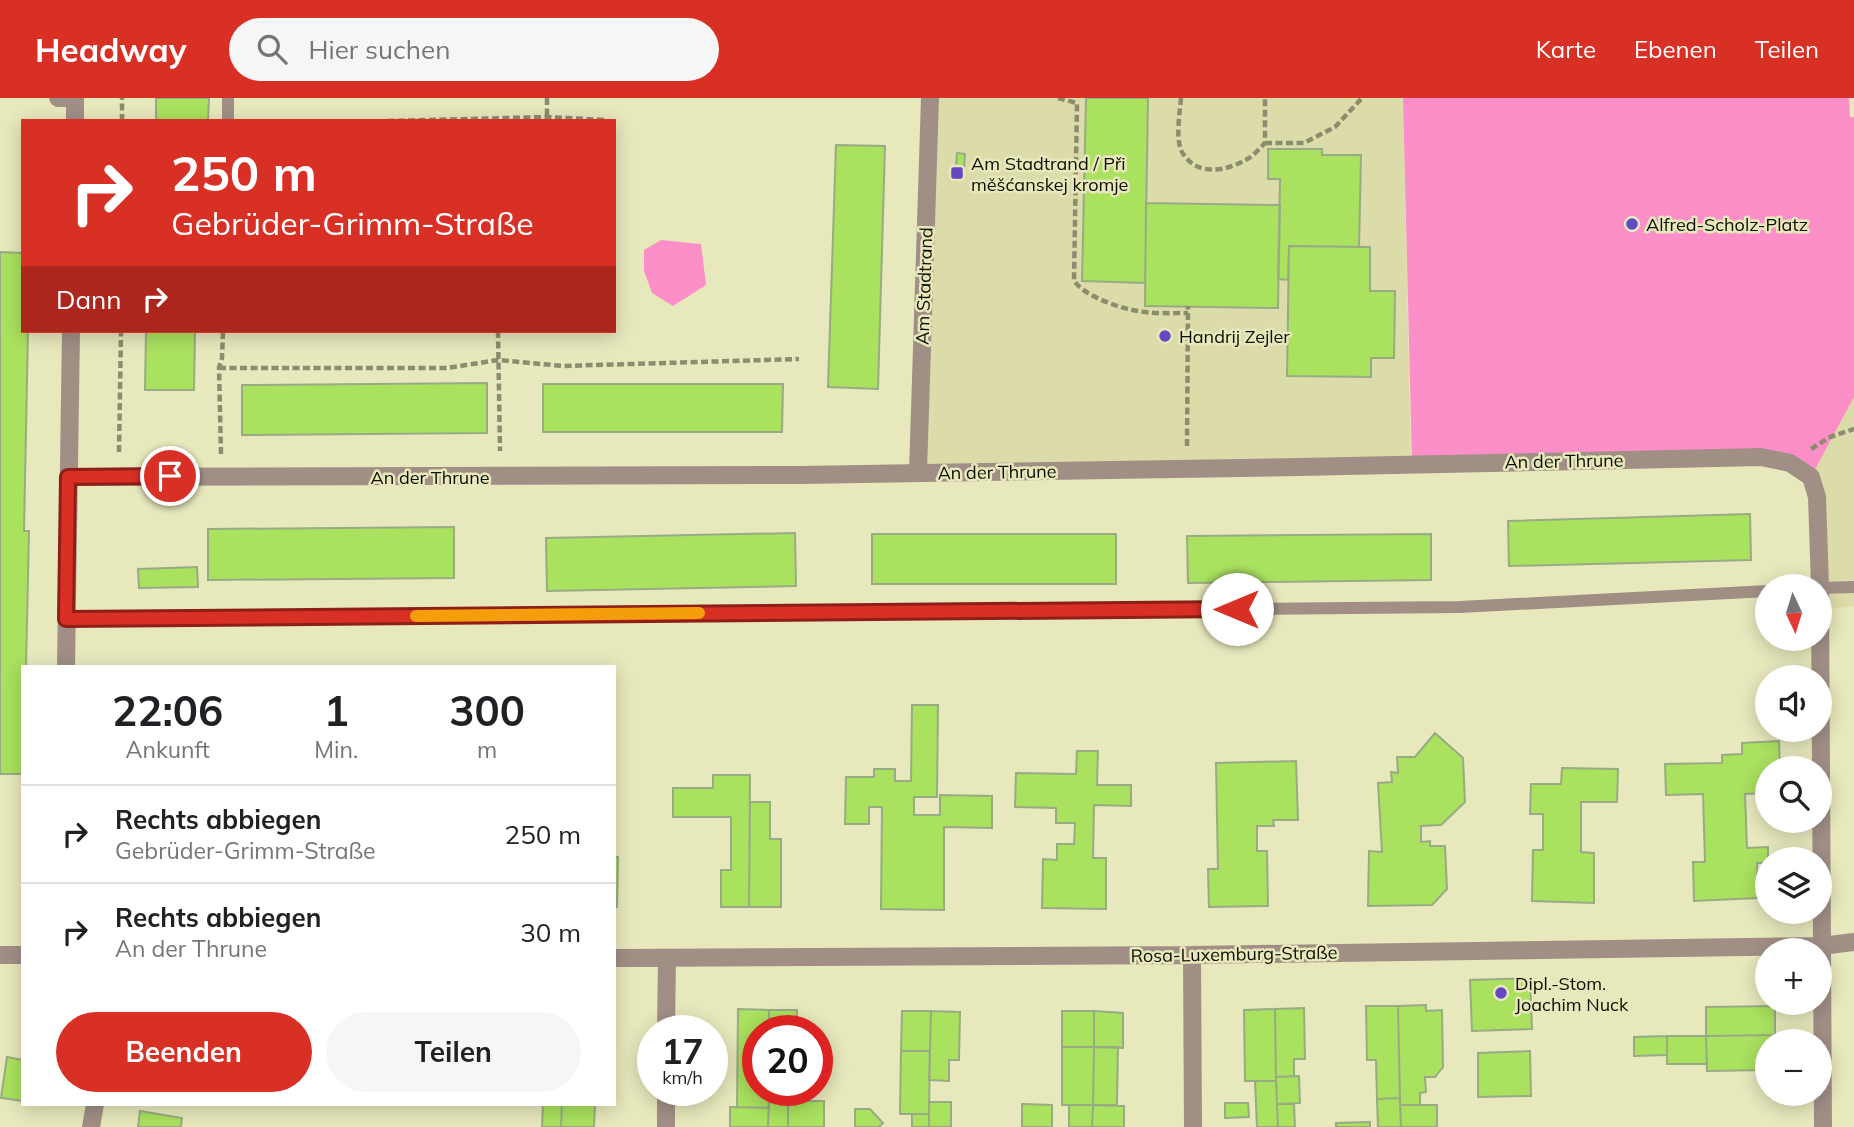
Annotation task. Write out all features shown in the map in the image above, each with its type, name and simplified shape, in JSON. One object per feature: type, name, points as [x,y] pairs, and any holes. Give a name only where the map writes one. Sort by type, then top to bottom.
[{"type":"street","points":[[58,98],[75,98],[75,119]]},
{"type":"street","name":"Am Stadtrand","points":[[918,473],[930,98]]},
{"type":"street","points":[[66,665],[71,333]]},
{"type":"street","name":"An der Thrune","points":[[68,477],[500,477],[1187,470],[1761,457],[1790,463]]},
{"type":"street","points":[[1790,463],[1811,477],[1817,497],[1820,574]]},
{"type":"street","points":[[1821,651],[1821,938]]},
{"type":"street","name":"Rosa-Luxemburg-Straße","points":[[1832,945],[1854,942]]},
{"type":"street","name":"Rosa-Luxemburg-Straße","points":[[616,958],[1192,956],[1755,947]]},
{"type":"street","points":[[0,955],[21,955]]},
{"type":"street","points":[[1192,956],[1193,1127]]},
{"type":"street","points":[[666,1015],[667,958]]},
{"type":"street","points":[[1822,1015],[1823,1127]]},
{"type":"street","points":[[91,1127],[95,1106]]},
{"type":"street","points":[[666,1106],[666,1127]]},
{"type":"lane","points":[[228,98],[228,119]]},
{"type":"lane","points":[[1832,588],[1854,587]]},
{"type":"lane","points":[[66,619],[1460,607],[1755,592]]},
{"type":"path","points":[[122,98],[122,119]]},
{"type":"path","points":[[547,98],[547,117]]},
{"type":"path","points":[[1058,98],[1077,101],[1074,280],[1077,286],[1105,301],[1138,312],[1188,313]]},
{"type":"path","points":[[1181,98],[1179,128],[1183,153],[1197,167],[1221,170],[1251,157],[1265,143],[1304,143],[1335,127],[1362,98]]},
{"type":"path","points":[[1265,98],[1265,143]]},
{"type":"path","points":[[467,119],[586,119]]},
{"type":"path","points":[[1187,470],[1188,306]]},
{"type":"path","points":[[118,477],[121,333]]},
{"type":"path","points":[[222,476],[219,368],[223,333]]},
{"type":"path","points":[[498,333],[500,477]]},
{"type":"path","points":[[219,368],[447,368],[498,360],[563,366],[799,359]]},
{"type":"path","points":[[1790,463],[1830,437],[1854,429]]},
{"type":"shaded area","name":"Handrij Zejler","points":[[931,98],[1403,98],[1411,464],[918,473]]},
{"type":"shaded area","name":"Alfred-Scholz-Platz","points":[[1403,98],[1849,98],[1850,117],[1854,117],[1854,397],[1811,477],[1790,463],[1412,464]]},
{"type":"shaded area","points":[[661,240],[701,244],[706,285],[673,306],[652,293],[644,271],[644,250]]},
{"type":"shaded area","points":[[1854,397],[1854,606],[1832,609],[1832,574],[1818,574],[1811,477]]},
{"type":"building","points":[[156,98],[209,98],[208,119],[156,119]]},
{"type":"building","points":[[1086,98],[1148,98],[1145,283],[1082,281]]},
{"type":"building","points":[[836,145],[885,146],[878,389],[828,387]]},
{"type":"building","points":[[1268,149],[1322,149],[1322,155],[1361,155],[1359,247],[1289,246],[1288,280],[1278,279],[1280,179],[1268,179]]},
{"type":"building","points":[[957,153],[965,154],[964,169],[956,169]]},
{"type":"building","points":[[1146,203],[1280,205],[1278,308],[1145,306]]},
{"type":"building","points":[[1289,246],[1370,247],[1370,291],[1395,291],[1394,358],[1371,358],[1371,377],[1287,376]]},
{"type":"building","points":[[0,252],[21,253],[21,333],[28,333],[24,531],[29,531],[26,665],[21,665],[21,774],[0,774]]},
{"type":"building","points":[[146,333],[195,333],[194,390],[145,390]]},
{"type":"building","points":[[487,383],[487,433],[242,435],[242,385]]},
{"type":"building","points":[[543,384],[783,384],[782,432],[543,432]]},
{"type":"building","points":[[1750,514],[1751,560],[1509,566],[1508,521]]},
{"type":"building","points":[[454,527],[454,578],[208,580],[208,529]]},
{"type":"building","points":[[795,533],[796,586],[547,591],[546,538]]},
{"type":"building","points":[[872,534],[1116,534],[1116,584],[872,584]]},
{"type":"building","points":[[1431,534],[1431,580],[1188,583],[1187,536]]},
{"type":"building","points":[[197,567],[198,587],[139,588],[138,569]]},
{"type":"building","points":[[912,705],[938,705],[937,797],[914,797],[914,815],[940,815],[940,795],[992,796],[992,828],[944,827],[944,910],[881,909],[882,807],[869,807],[869,824],[845,824],[846,777],[874,777],[874,769],[895,769],[895,781],[911,781]]},
{"type":"building","points":[[1435,733],[1463,758],[1465,802],[1441,825],[1421,826],[1421,842],[1430,841],[1430,846],[1445,846],[1447,889],[1432,905],[1368,906],[1369,851],[1382,852],[1378,783],[1392,782],[1391,772],[1398,773],[1397,757],[1415,757]]},
{"type":"building","points":[[1779,742],[1780,756],[1755,756],[1755,794],[1745,794],[1747,848],[1755,848],[1755,898],[1694,901],[1693,862],[1705,862],[1703,794],[1666,795],[1665,764],[1722,763],[1722,755],[1742,754],[1742,743]]},
{"type":"building","points":[[1077,751],[1098,751],[1097,785],[1131,785],[1131,806],[1094,805],[1093,858],[1106,858],[1106,909],[1042,908],[1043,859],[1057,860],[1057,844],[1074,844],[1075,823],[1056,823],[1056,808],[1015,807],[1016,773],[1076,774]]},
{"type":"building","points":[[1296,761],[1298,820],[1273,820],[1274,826],[1257,826],[1257,851],[1267,851],[1268,906],[1209,907],[1208,869],[1218,869],[1216,763]]},
{"type":"building","points":[[1562,768],[1618,769],[1617,802],[1581,802],[1581,852],[1594,853],[1594,903],[1532,901],[1533,850],[1543,850],[1543,814],[1530,814],[1531,784],[1561,784]]},
{"type":"building","points":[[713,775],[750,775],[749,907],[721,907],[721,870],[731,870],[731,817],[673,817],[673,788],[713,788]]},
{"type":"building","points":[[750,802],[770,802],[770,839],[781,839],[781,907],[749,907]]},
{"type":"building","points":[[616,857],[618,857],[617,907]]},
{"type":"building","name":"Dipl.-Stom. Joachim Nuck","points":[[1530,978],[1532,1029],[1472,1031],[1470,980]]},
{"type":"building","points":[[1426,1005],[1426,1011],[1442,1010],[1443,1067],[1435,1077],[1425,1077],[1426,1092],[1420,1093],[1420,1105],[1400,1105],[1398,1006]]},
{"type":"building","points":[[1366,1006],[1398,1006],[1400,1098],[1377,1099],[1376,1060],[1367,1060]]},
{"type":"building","points":[[1755,1006],[1755,1015],[1775,1015],[1775,1029],[1755,1029],[1755,1035],[1706,1036],[1706,1007]]},
{"type":"building","points":[[1304,1008],[1305,1059],[1294,1059],[1294,1076],[1276,1077],[1275,1009]]},
{"type":"building","points":[[738,1009],[769,1010],[769,1015],[742,1015],[742,1106],[769,1108],[737,1107]]},
{"type":"building","points":[[1275,1009],[1276,1081],[1245,1081],[1244,1010]]},
{"type":"building","points":[[769,1010],[797,1010],[797,1015],[769,1015]]},
{"type":"building","points":[[902,1011],[931,1011],[930,1051],[901,1051]]},
{"type":"building","points":[[931,1011],[960,1012],[959,1060],[949,1060],[949,1081],[929,1080]]},
{"type":"building","points":[[1062,1011],[1094,1011],[1094,1047],[1062,1047]]},
{"type":"building","points":[[1094,1011],[1123,1013],[1123,1048],[1094,1047]]},
{"type":"building","points":[[1755,1035],[1755,1070],[1707,1071],[1706,1036]]},
{"type":"building","points":[[1667,1036],[1706,1036],[1707,1064],[1667,1064]]},
{"type":"building","points":[[1667,1036],[1667,1055],[1634,1056],[1634,1037]]},
{"type":"building","points":[[1062,1047],[1094,1047],[1093,1105],[1062,1105]]},
{"type":"building","points":[[1094,1047],[1118,1047],[1117,1105],[1093,1105]]},
{"type":"building","points":[[901,1051],[930,1051],[929,1114],[900,1114]]},
{"type":"building","points":[[1530,1051],[1531,1096],[1478,1097],[1478,1053]]},
{"type":"building","points":[[7,1057],[21,1060],[21,1101],[1,1098]]},
{"type":"building","points":[[1299,1076],[1300,1103],[1277,1104],[1276,1077]]},
{"type":"building","points":[[1255,1081],[1276,1081],[1278,1127],[1257,1127]]},
{"type":"building","points":[[1400,1098],[1401,1127],[1378,1127],[1377,1099]]},
{"type":"building","points":[[929,1102],[951,1102],[951,1127],[929,1127]]},
{"type":"building","points":[[1225,1103],[1248,1103],[1249,1117],[1225,1118]]},
{"type":"building","points":[[1022,1104],[1052,1105],[1052,1127],[1022,1127]]},
{"type":"building","points":[[1277,1104],[1294,1104],[1295,1127],[1278,1127]]},
{"type":"building","points":[[1069,1105],[1093,1105],[1092,1127],[1069,1127]]},
{"type":"building","points":[[1093,1105],[1124,1106],[1124,1127],[1092,1127]]},
{"type":"building","points":[[1400,1105],[1437,1105],[1437,1127],[1401,1127]]},
{"type":"building","points":[[543,1106],[562,1106],[561,1127],[542,1127]]},
{"type":"building","points":[[562,1106],[595,1106],[594,1127],[561,1127]]},
{"type":"building","points":[[769,1106],[788,1106],[788,1127],[768,1127]]},
{"type":"building","points":[[788,1106],[824,1106],[824,1127],[788,1127]]},
{"type":"building","points":[[730,1107],[769,1108],[768,1127],[730,1127]]},
{"type":"building","points":[[855,1109],[870,1109],[883,1123],[879,1127],[855,1127]]},
{"type":"building","points":[[140,1111],[182,1118],[181,1127],[138,1127]]},
{"type":"building","points":[[912,1114],[929,1114],[929,1127],[912,1127]]},
{"type":"building","points":[[1370,1122],[1370,1127],[1336,1127],[1336,1123]]},
{"type":"slow traffic","points":[[416,616],[699,613]]},
{"type":"place","name":"Am Stadtrand / Při měšćanskej kromje","points":[[957,173]]},
{"type":"place","name":"Alfred-Scholz-Platz","points":[[1632,224]]},
{"type":"place","name":"Handrij Zejler","points":[[1165,336]]},
{"type":"place","name":"Dipl.-Stom. Joachim Nuck","points":[[1501,993]]},
{"type":"route","points":[[170,476],[68,477],[66,619],[1237,609]]}]
